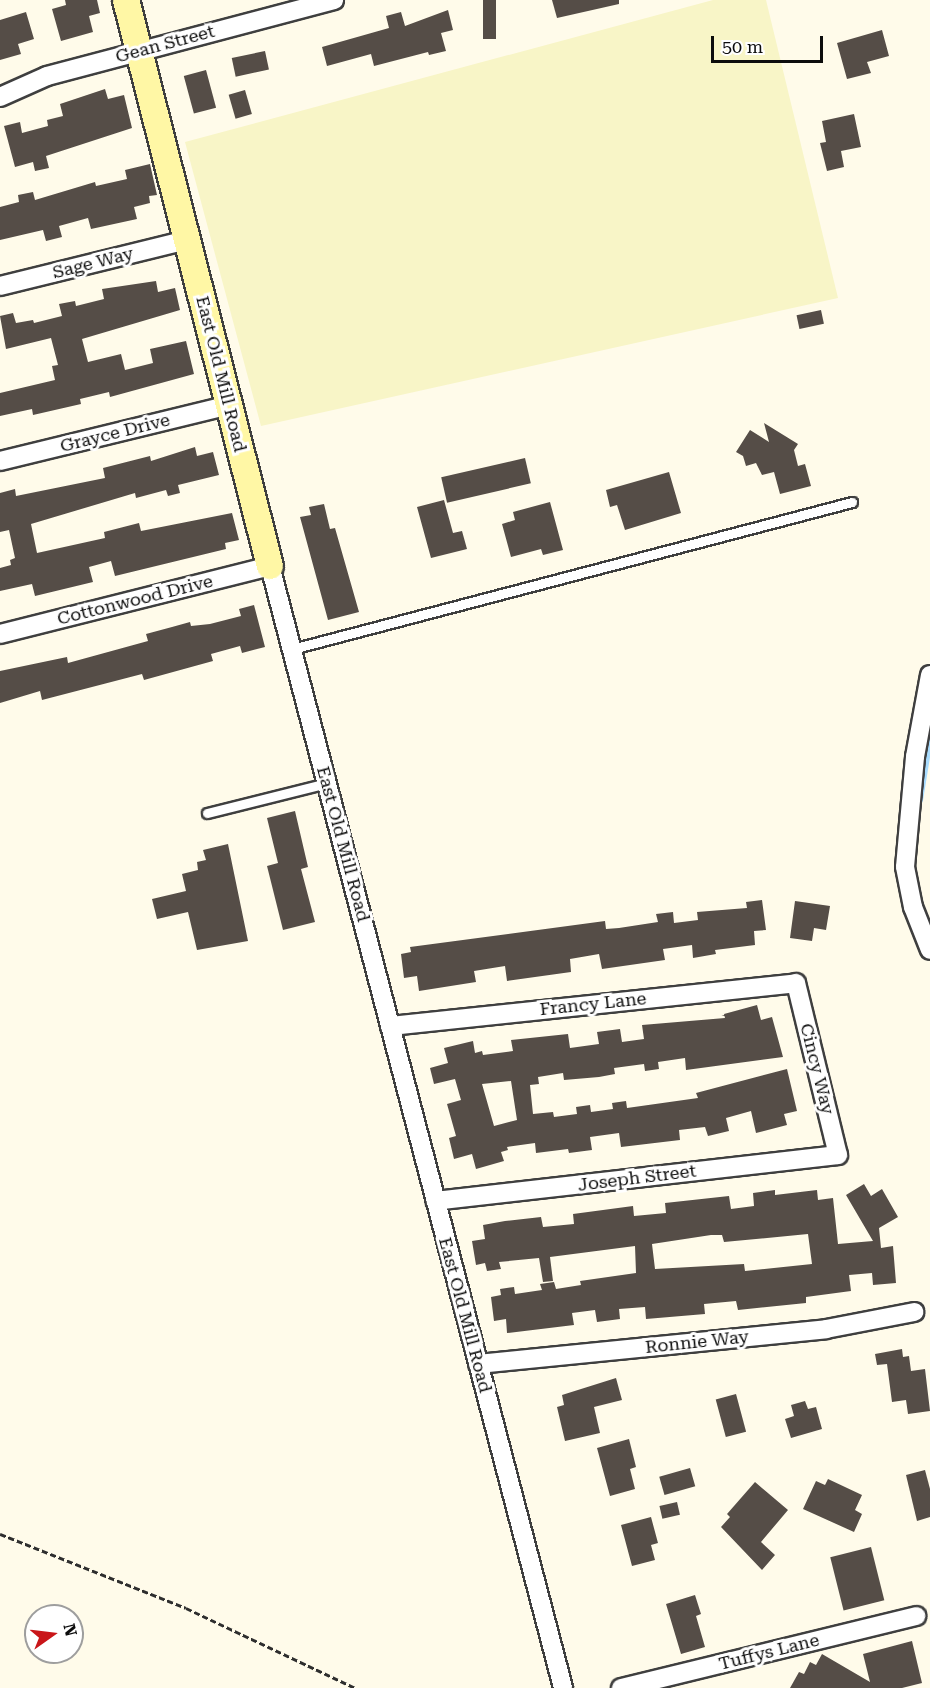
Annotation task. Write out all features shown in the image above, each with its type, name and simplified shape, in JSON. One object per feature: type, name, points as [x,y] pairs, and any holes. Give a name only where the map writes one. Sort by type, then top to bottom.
[{"type":"street","name":"East Old Mill Road","points":[[126,0],[270,566],[563,1688]]},
{"type":"street","name":"Gean Street","points":[[0,97],[47,76],[138,50],[334,0]]},
{"type":"street","name":"Sage Way","points":[[0,286],[187,240]]},
{"type":"street","name":"Grayce Drive","points":[[0,461],[229,405]]},
{"type":"street","name":"Cottonwood Drive","points":[[0,634],[270,566]]},
{"type":"street","points":[[930,675],[915,757],[905,867],[913,907],[930,950]]},
{"type":"street","name":"Francy Lane","points":[[390,1026],[796,983]]},
{"type":"street","name":"Cincy Way","points":[[796,983],[838,1155]]},
{"type":"street","name":"Joseph Street","points":[[436,1201],[838,1155]]},
{"type":"street","name":"Ronnie Way","points":[[478,1364],[826,1329],[914,1312]]},
{"type":"street","name":"Tuffys Lane","points":[[621,1688],[916,1616]]},
{"type":"lane","points":[[292,649],[852,502]]},
{"type":"lane","points":[[207,813],[327,783]]},
{"type":"path","points":[[0,1534],[186,1608],[355,1688]]},
{"type":"shaded area","points":[[713,0],[766,0],[838,298],[261,426],[185,142]]},
{"type":"building","points":[[65,0],[97,0],[100,13],[89,16],[93,32],[61,41],[52,9],[66,5]]},
{"type":"building","points":[[483,0],[496,0],[496,39],[483,39]]},
{"type":"building","points":[[552,0],[619,0],[619,4],[557,18]]},
{"type":"building","points":[[448,10],[453,30],[441,33],[446,51],[429,55],[428,52],[374,66],[371,54],[327,66],[322,47],[389,28],[386,16],[401,12],[405,26]]},
{"type":"building","points":[[26,12],[34,39],[18,44],[21,54],[0,60],[0,20]]},
{"type":"building","points":[[882,30],[889,56],[867,62],[871,73],[847,79],[837,43]]},
{"type":"building","points":[[265,51],[269,70],[236,77],[232,58]]},
{"type":"building","points":[[206,70],[216,108],[194,114],[184,76]]},
{"type":"building","points":[[105,89],[108,99],[124,95],[132,128],[46,156],[49,168],[35,171],[33,162],[15,167],[4,126],[20,122],[22,133],[48,126],[47,120],[63,116],[60,104]]},
{"type":"building","points":[[245,90],[252,114],[236,119],[229,95]]},
{"type":"building","points":[[854,114],[861,147],[841,151],[844,167],[827,171],[820,143],[826,142],[822,121]]},
{"type":"building","points":[[150,164],[157,195],[149,196],[150,203],[134,207],[137,219],[91,229],[88,218],[59,226],[62,237],[46,241],[43,230],[0,240],[0,207],[19,202],[18,195],[33,192],[35,200],[95,182],[96,186],[127,179],[125,170]]},
{"type":"building","points":[[156,281],[158,292],[175,288],[180,310],[82,339],[88,362],[121,354],[125,370],[153,363],[150,349],[186,341],[194,374],[110,397],[109,392],[80,399],[81,404],[33,415],[32,409],[0,416],[0,393],[55,380],[52,366],[58,365],[51,338],[6,349],[0,316],[13,313],[16,323],[33,320],[34,323],[62,316],[59,304],[75,301],[76,306],[104,299],[102,289]]},
{"type":"building","points":[[821,310],[824,324],[799,329],[797,315]]},
{"type":"building","points":[[764,423],[798,444],[794,450],[798,466],[805,464],[811,486],[780,494],[774,472],[762,475],[756,463],[746,466],[743,456],[736,452],[750,430],[769,442]]},
{"type":"building","points":[[195,447],[197,456],[213,452],[219,475],[178,485],[180,493],[168,496],[166,490],[136,498],[135,493],[31,524],[37,553],[105,538],[104,532],[139,523],[141,531],[232,513],[239,540],[225,543],[226,549],[115,576],[111,561],[89,567],[93,582],[35,596],[32,584],[0,591],[0,568],[11,565],[10,560],[15,558],[9,530],[0,532],[0,493],[15,489],[16,496],[105,478],[103,468],[150,456],[151,461]]},
{"type":"building","points":[[525,458],[531,483],[447,503],[441,477]]},
{"type":"building","points":[[669,472],[681,513],[625,530],[617,505],[610,507],[606,490]]},
{"type":"building","points":[[444,500],[453,533],[462,531],[467,549],[431,558],[417,507]]},
{"type":"building","points":[[550,502],[563,550],[543,555],[541,549],[511,557],[502,524],[515,520],[513,512]]},
{"type":"building","points":[[324,504],[330,529],[335,528],[359,612],[328,620],[300,517],[311,515],[309,507]]},
{"type":"building","points":[[254,605],[265,647],[242,653],[240,646],[211,654],[213,661],[144,680],[142,674],[42,700],[40,691],[0,703],[0,671],[67,657],[68,663],[148,641],[146,634],[190,622],[191,626],[210,624],[241,616],[239,609]]},
{"type":"building","points":[[295,811],[308,867],[301,869],[315,922],[283,930],[267,866],[278,863],[267,818]]},
{"type":"building","points":[[228,844],[248,941],[197,950],[188,912],[157,919],[152,899],[186,891],[182,874],[198,870],[197,862],[206,860],[203,850]]},
{"type":"building","points":[[762,900],[766,930],[754,931],[755,945],[715,950],[716,954],[693,958],[692,945],[663,949],[665,960],[602,969],[599,954],[570,959],[571,972],[507,981],[505,966],[474,971],[476,982],[419,991],[417,976],[404,978],[401,954],[411,952],[410,947],[605,921],[606,929],[619,928],[658,922],[656,914],[673,912],[674,923],[698,920],[697,912],[747,908],[746,902]]},
{"type":"building","points":[[795,901],[830,906],[826,930],[814,928],[812,941],[790,938]]},
{"type":"building","points":[[757,1005],[761,1020],[772,1017],[783,1057],[686,1070],[685,1058],[658,1062],[659,1069],[645,1071],[644,1064],[614,1068],[615,1074],[599,1077],[564,1080],[563,1073],[538,1077],[539,1084],[530,1085],[533,1114],[553,1112],[554,1117],[577,1114],[576,1107],[590,1105],[591,1112],[613,1109],[612,1103],[626,1101],[627,1108],[698,1098],[696,1093],[787,1069],[797,1111],[784,1114],[787,1125],[756,1133],[751,1111],[726,1118],[729,1131],[708,1136],[705,1127],[679,1130],[680,1140],[621,1147],[619,1133],[590,1137],[592,1150],[569,1153],[568,1149],[536,1153],[535,1143],[507,1147],[508,1150],[501,1152],[504,1161],[476,1169],[472,1154],[454,1159],[449,1138],[456,1136],[447,1104],[461,1100],[455,1079],[434,1084],[430,1068],[448,1063],[444,1048],[473,1041],[475,1053],[482,1051],[483,1055],[513,1051],[511,1040],[568,1034],[570,1048],[599,1044],[597,1032],[620,1029],[622,1042],[644,1039],[642,1025],[725,1018],[724,1014]],"holes":[[[511,1081],[517,1120],[494,1126],[482,1084]]]},
{"type":"building","points":[[864,1184],[871,1196],[882,1189],[898,1217],[879,1228],[881,1248],[893,1246],[896,1283],[873,1285],[872,1273],[849,1275],[851,1291],[806,1297],[806,1303],[738,1310],[736,1301],[704,1304],[705,1314],[646,1319],[645,1307],[619,1309],[620,1319],[597,1322],[595,1310],[572,1313],[574,1325],[507,1333],[506,1319],[494,1321],[491,1297],[501,1295],[500,1289],[514,1287],[515,1294],[542,1290],[540,1284],[554,1282],[556,1289],[581,1285],[580,1281],[636,1273],[635,1246],[550,1257],[553,1281],[543,1282],[539,1258],[499,1262],[501,1269],[487,1271],[485,1263],[476,1265],[472,1241],[485,1239],[483,1225],[505,1221],[541,1217],[543,1227],[574,1224],[573,1214],[633,1206],[634,1216],[666,1213],[665,1203],[729,1196],[731,1209],[754,1206],[753,1193],[775,1190],[775,1195],[817,1190],[818,1200],[833,1198],[838,1244],[873,1241],[846,1195]],"holes":[[[808,1234],[812,1264],[745,1271],[744,1264],[655,1269],[652,1244],[711,1235],[722,1235],[724,1242]]]},
{"type":"building","points":[[902,1349],[903,1357],[909,1356],[911,1371],[925,1369],[930,1411],[908,1414],[906,1400],[892,1402],[887,1364],[877,1365],[875,1354]]},
{"type":"building","points":[[616,1378],[622,1400],[594,1407],[600,1433],[565,1441],[557,1407],[564,1405],[562,1395]]},
{"type":"building","points":[[736,1394],[746,1432],[726,1437],[716,1399]]},
{"type":"building","points":[[805,1401],[808,1409],[816,1407],[822,1429],[791,1438],[785,1419],[794,1416],[791,1405]]},
{"type":"building","points":[[629,1439],[636,1467],[630,1469],[635,1489],[610,1496],[597,1448]]},
{"type":"building","points":[[690,1468],[695,1486],[664,1495],[659,1477]]},
{"type":"building","points":[[925,1470],[930,1489],[930,1517],[917,1521],[906,1475]]},
{"type":"building","points":[[828,1479],[862,1495],[855,1510],[862,1514],[854,1532],[803,1509],[816,1481],[825,1485]]},
{"type":"building","points":[[755,1482],[788,1510],[761,1542],[775,1555],[762,1570],[721,1527],[730,1517],[727,1514]]},
{"type":"building","points":[[677,1502],[680,1515],[662,1519],[659,1506]]},
{"type":"building","points":[[651,1517],[658,1543],[651,1545],[655,1560],[632,1566],[621,1525]]},
{"type":"building","points":[[871,1547],[884,1600],[844,1611],[830,1557]]},
{"type":"building","points":[[695,1595],[701,1614],[696,1616],[705,1647],[681,1654],[666,1604]]},
{"type":"building","points":[[912,1641],[922,1683],[902,1688],[790,1688],[799,1672],[804,1674],[810,1662],[816,1665],[822,1654],[870,1682],[863,1654]]},
{"type":"waterway","points":[[920,800],[930,738]]}]
